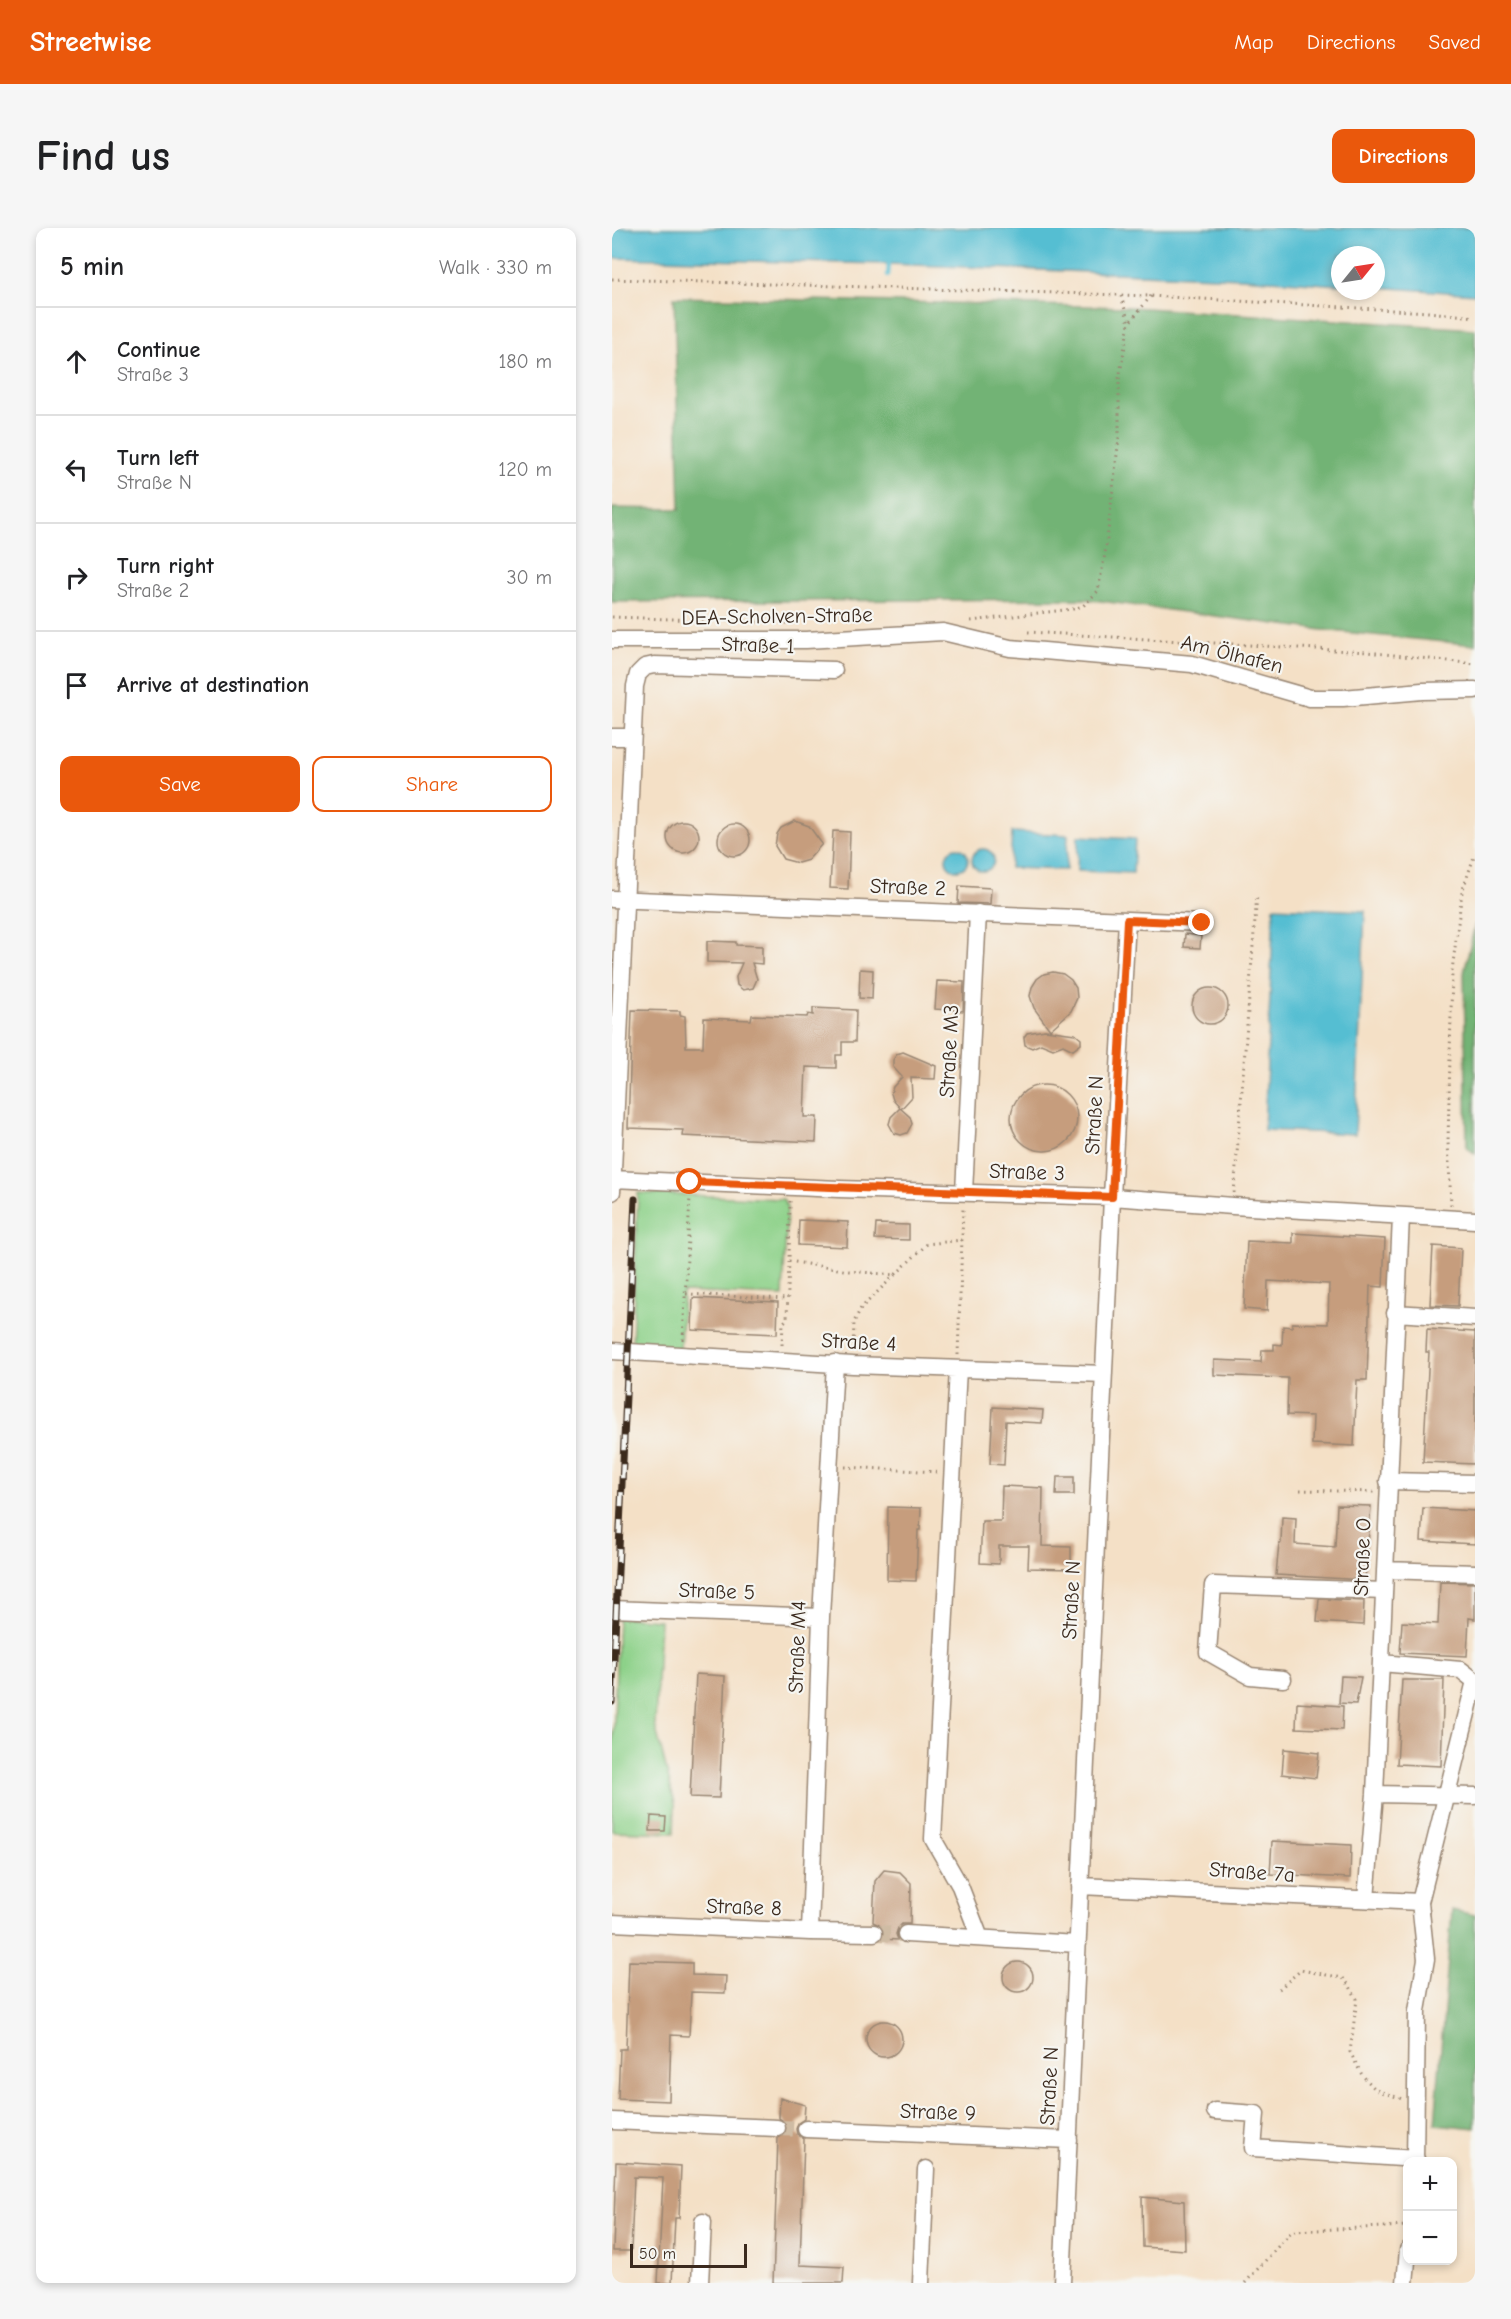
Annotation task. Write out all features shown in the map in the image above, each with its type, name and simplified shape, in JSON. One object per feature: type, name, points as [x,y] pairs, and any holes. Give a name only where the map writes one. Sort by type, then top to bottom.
[{"type":"street","name":"DEA-Scholven-Straße","points":[[612,640],[806,640],[943,632]]},
{"type":"street","name":"Am Ölhafen","points":[[943,632],[1010,648],[1192,664],[1310,698],[1475,690]]},
{"type":"street","name":"Straße 1","points":[[632,737],[635,686],[638,674],[645,667],[654,665],[834,670]]},
{"type":"street","points":[[612,737],[632,737],[619,900],[612,1192]]},
{"type":"street","name":"Straße 2","points":[[619,900],[978,912],[1202,923]]},
{"type":"street","name":"Straße M3","points":[[964,1192],[978,912]]},
{"type":"street","name":"Straße N","points":[[1062,2283],[1127,920]]},
{"type":"street","name":"Straße 3","points":[[612,1179],[1112,1197],[1475,1220]]},
{"type":"street","name":"Straße O","points":[[1366,1899],[1375,1794],[1401,1216]]},
{"type":"street","points":[[1395,1313],[1475,1318]]},
{"type":"street","name":"Straße 4","points":[[612,1351],[853,1365],[1104,1374]]},
{"type":"street","name":"Straße M4","points":[[810,1932],[821,1617],[835,1364]]},
{"type":"street","points":[[958,1369],[933,1839],[960,1886],[980,1938]]},
{"type":"street","points":[[1388,1487],[1475,1483]]},
{"type":"street","points":[[1384,1570],[1475,1573]]},
{"type":"street","points":[[1283,1679],[1250,1676],[1208,1652],[1213,1585],[1383,1592]]},
{"type":"street","name":"Straße 5","points":[[612,1609],[821,1617]]},
{"type":"street","points":[[1381,1663],[1461,1670],[1475,1681],[1472,1711],[1420,1902],[1426,1959],[1416,2011],[1415,2157]]},
{"type":"street","points":[[1375,1794],[1475,1796]]},
{"type":"street","name":"Straße 7a","points":[[1080,1886],[1162,1888],[1305,1898],[1420,1902]]},
{"type":"street","name":"Straße 8","points":[[612,1923],[874,1933]]},
{"type":"street","points":[[906,1934],[1078,1944]]},
{"type":"street","points":[[1215,2111],[1256,2114],[1253,2148],[1403,2159]]},
{"type":"street","points":[[612,2121],[777,2128]]},
{"type":"street","name":"Straße 9","points":[[806,2129],[1069,2140]]},
{"type":"street","points":[[921,2283],[926,2169]]},
{"type":"street","points":[[700,2283],[703,2222]]},
{"type":"street","points":[[1405,2283],[1406,2265]]},
{"type":"path","points":[[612,279],[1150,296],[1428,312],[1475,318]]},
{"type":"path","points":[[943,632],[944,627],[981,619],[1047,614],[1073,609],[1083,606],[1098,591],[1106,548],[1119,437],[1119,379],[1129,323],[1121,295]]},
{"type":"path","points":[[1129,323],[1150,296]]},
{"type":"path","points":[[1451,1219],[1449,1142],[1452,971],[1462,892],[1475,854]]},
{"type":"path","points":[[1233,1206],[1257,894]]},
{"type":"path","points":[[682,1354],[690,1182]]},
{"type":"path","points":[[782,1360],[783,1323],[787,1319],[790,1187]]},
{"type":"path","points":[[958,1369],[964,1192]]},
{"type":"path","points":[[853,1365],[854,1322],[861,1308],[927,1244],[962,1240]]},
{"type":"path","points":[[789,1261],[849,1271],[895,1275]]},
{"type":"path","points":[[686,1294],[787,1299]]},
{"type":"path","points":[[829,1466],[953,1473]]},
{"type":"path","points":[[1300,1490],[1388,1487]]},
{"type":"path","points":[[1279,1989],[1301,1970],[1343,1978],[1350,1984],[1357,1998],[1350,2052],[1362,2075],[1376,2090],[1395,2098],[1416,2101]]},
{"type":"path","points":[[1245,2283],[1292,2231],[1403,2226]]},
{"type":"green space","points":[[674,297],[1130,307],[1475,329],[1475,645],[1322,630],[1085,599],[612,602],[612,508],[680,509]]},
{"type":"green space","points":[[1475,924],[1475,1154],[1467,1147],[1464,973]]},
{"type":"green space","points":[[638,1193],[783,1199],[787,1207],[783,1296],[683,1292],[680,1350],[632,1347]]},
{"type":"green space","points":[[618,1617],[660,1620],[655,1725],[675,1804],[674,1833],[612,1831]]},
{"type":"green space","points":[[1452,1910],[1475,1915],[1475,2128],[1435,2124]]},
{"type":"water","points":[[612,228],[1475,228],[1475,294],[1385,288],[1385,246],[1331,246],[1331,284],[1241,278],[889,264],[612,258]]},
{"type":"water","points":[[1012,832],[1068,835],[1066,870],[1010,868]]},
{"type":"water","points":[[1078,836],[1135,839],[1133,873],[1077,871]]},
{"type":"water","points":[[957,848],[967,855],[968,859],[961,869],[957,870],[947,863],[946,859],[953,849]]},
{"type":"water","points":[[983,849],[993,856],[994,860],[987,870],[983,871],[973,864],[972,860],[979,850]]},
{"type":"water","points":[[1274,907],[1365,911],[1355,1134],[1264,1130]]},
{"type":"building","points":[[683,821],[694,826],[699,837],[694,848],[683,853],[672,848],[667,837],[672,826]]},
{"type":"building","points":[[795,821],[809,826],[822,844],[808,860],[798,863],[783,859],[775,846],[777,834],[781,828]]},
{"type":"building","points":[[734,824],[745,829],[750,840],[745,851],[734,856],[723,851],[718,840],[723,829]]},
{"type":"building","points":[[833,831],[850,832],[848,889],[830,888]]},
{"type":"building","points":[[959,886],[991,888],[990,904],[958,903]]},
{"type":"building","points":[[1185,934],[1201,936],[1200,948],[1184,947]]},
{"type":"building","points":[[707,941],[762,946],[762,964],[752,963],[757,979],[753,988],[743,990],[737,985],[736,977],[742,963],[707,962]]},
{"type":"building","points":[[860,969],[873,970],[872,999],[859,998]]},
{"type":"building","points":[[1053,972],[1063,974],[1071,980],[1076,988],[1077,998],[1071,1011],[1050,1030],[1034,1008],[1030,996],[1037,979]]},
{"type":"building","points":[[937,981],[964,982],[963,1011],[935,1009]]},
{"type":"building","points":[[1210,988],[1223,993],[1228,1006],[1223,1019],[1210,1024],[1197,1019],[1192,1006],[1197,993]]},
{"type":"building","points":[[813,1008],[856,1010],[855,1042],[842,1042],[842,1055],[836,1055],[836,1068],[806,1067],[804,1117],[817,1117],[816,1142],[682,1136],[683,1130],[628,1128],[632,1010],[680,1011],[680,1015],[685,1016],[686,1047],[703,1047],[704,1018],[751,1020],[752,1015],[807,1017],[808,1014],[813,1015]]},
{"type":"building","points":[[1045,1030],[1075,1034],[1081,1039],[1081,1044],[1073,1050],[1063,1045],[1053,1049],[1041,1044],[1032,1048],[1025,1045],[1024,1037],[1027,1033]]},
{"type":"building","points":[[903,1052],[936,1066],[935,1079],[911,1078],[912,1097],[901,1109],[893,1100],[891,1093],[902,1077],[893,1067],[893,1060],[897,1054]]},
{"type":"building","points":[[1044,1085],[1057,1088],[1067,1095],[1074,1105],[1077,1118],[1074,1131],[1067,1141],[1057,1148],[1044,1151],[1031,1148],[1021,1141],[1014,1131],[1011,1118],[1014,1105],[1021,1095],[1031,1088]]},
{"type":"building","points":[[900,1108],[910,1117],[912,1124],[907,1133],[901,1135],[894,1133],[889,1124],[891,1117]]},
{"type":"building","points":[[799,1220],[848,1222],[847,1247],[798,1245]]},
{"type":"building","points":[[876,1224],[909,1225],[909,1240],[875,1239]]},
{"type":"building","points":[[1293,1233],[1385,1239],[1383,1287],[1370,1286],[1367,1380],[1357,1380],[1354,1446],[1312,1444],[1313,1416],[1287,1415],[1288,1378],[1214,1375],[1214,1360],[1261,1362],[1262,1350],[1274,1350],[1274,1344],[1282,1345],[1283,1326],[1292,1327],[1292,1323],[1328,1324],[1329,1284],[1268,1281],[1267,1311],[1244,1309],[1247,1241],[1293,1243]]},
{"type":"building","points":[[1433,1246],[1461,1248],[1458,1306],[1430,1305]]},
{"type":"building","points":[[693,1298],[778,1302],[777,1334],[692,1330]]},
{"type":"building","points":[[1427,1329],[1475,1332],[1475,1464],[1423,1462],[1429,1352],[1426,1352]]},
{"type":"building","points":[[993,1407],[1043,1410],[1042,1423],[1006,1421],[1004,1465],[990,1464]]},
{"type":"building","points":[[1057,1477],[1074,1477],[1074,1495],[1056,1495]]},
{"type":"building","points":[[1002,1486],[1043,1488],[1042,1546],[1071,1547],[1071,1569],[1028,1568],[1029,1546],[999,1546],[999,1564],[980,1563],[982,1521],[1001,1521]]},
{"type":"building","points":[[1337,1505],[1371,1506],[1365,1580],[1276,1575],[1282,1517],[1296,1518],[1295,1544],[1335,1547]]},
{"type":"building","points":[[888,1507],[921,1508],[916,1581],[887,1580]]},
{"type":"building","points":[[1423,1508],[1475,1511],[1475,1544],[1421,1541]]},
{"type":"building","points":[[1440,1582],[1475,1583],[1475,1619],[1469,1618],[1467,1656],[1400,1653],[1402,1622],[1438,1624]]},
{"type":"building","points":[[1319,1599],[1364,1601],[1363,1625],[1317,1622]]},
{"type":"building","points":[[696,1674],[725,1676],[719,1798],[690,1797]]},
{"type":"building","points":[[1341,1676],[1361,1677],[1356,1704],[1339,1703]]},
{"type":"building","points":[[1402,1680],[1444,1680],[1441,1766],[1397,1764]]},
{"type":"building","points":[[1297,1703],[1343,1706],[1342,1730],[1296,1728]]},
{"type":"building","points":[[1284,1749],[1319,1753],[1316,1778],[1282,1774]]},
{"type":"building","points":[[651,1816],[666,1817],[665,1831],[650,1831]]},
{"type":"building","points":[[1272,1841],[1351,1845],[1350,1878],[1270,1874]]},
{"type":"building","points":[[884,1870],[900,1872],[911,1883],[910,1924],[902,1924],[898,1928],[896,1934],[898,1940],[882,1939],[883,1927],[873,1922],[875,1881]]},
{"type":"building","points":[[629,1961],[692,1963],[692,1975],[726,1976],[725,1993],[691,1992],[689,2036],[671,2035],[669,2101],[618,2099],[620,2049],[626,2049]]},
{"type":"building","points":[[1018,1962],[1029,1966],[1033,1977],[1029,1988],[1018,1992],[1007,1988],[1003,1977],[1007,1966]]},
{"type":"building","points":[[884,2021],[897,2026],[902,2039],[897,2052],[884,2057],[871,2052],[866,2039],[871,2026]]},
{"type":"building","points":[[780,2098],[805,2105],[804,2119],[798,2123],[796,2129],[797,2134],[804,2139],[800,2265],[844,2267],[843,2283],[773,2283],[778,2138],[785,2134],[787,2129],[786,2123],[779,2118]]},
{"type":"building","points":[[616,2162],[681,2166],[679,2218],[675,2218],[672,2283],[658,2283],[663,2178],[634,2177],[631,2251],[613,2251]]},
{"type":"building","points":[[1142,2197],[1184,2201],[1185,2250],[1143,2247]]},
{"type":"waterway","points":[[888,275],[889,264]]},
{"type":"tunnel","points":[[874,1933],[906,1934]]},
{"type":"tunnel","points":[[777,2128],[806,2129]]},
{"type":"railway","points":[[612,1702],[635,1199]]},
{"type":"route","points":[[690,1182],[1112,1197],[1127,920],[1202,923]]}]
